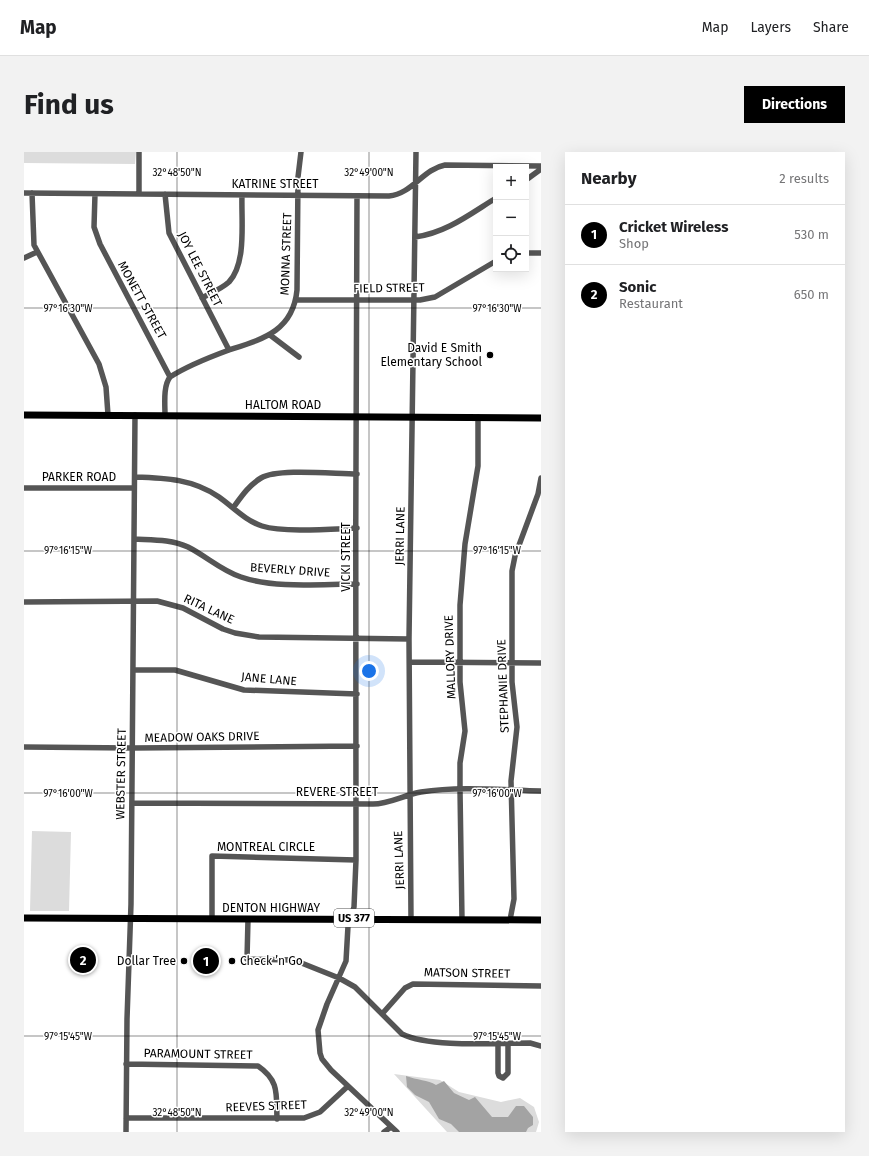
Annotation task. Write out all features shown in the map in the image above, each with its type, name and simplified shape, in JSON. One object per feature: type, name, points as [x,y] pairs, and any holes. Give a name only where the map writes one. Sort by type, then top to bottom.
[{"type":"main road","name":"HALTOM ROAD","points":[[24,415],[413,416],[541,418]]},
{"type":"main road","name":"DENTON HIGHWAY","points":[[24,918],[351,918],[541,920]]},
{"type":"street","points":[[139,152],[139,194]]},
{"type":"street","name":"MONNA STREET","points":[[170,377],[230,350],[242,347],[270,335],[282,326],[289,316],[296,300],[299,162],[301,152]]},
{"type":"street","name":"JERRI LANE","points":[[411,919],[409,639],[416,152]]},
{"type":"street","name":"KATRINE STREET","points":[[24,193],[394,196],[416,183],[432,169],[445,165],[541,166]]},
{"type":"street","points":[[529,178],[541,169]]},
{"type":"street","points":[[32,193],[34,245],[99,364],[106,387],[108,415]]},
{"type":"street","name":"MONETT STREET","points":[[95,194],[93,220],[96,234],[110,265],[170,377]]},
{"type":"street","name":"JOY LEE STREET","points":[[165,194],[169,233],[230,350]]},
{"type":"street","points":[[202,298],[229,281],[240,263],[242,195]]},
{"type":"street","name":"VICKI STREET","points":[[357,196],[357,746],[354,907],[348,926],[346,961],[320,1023],[319,1045],[325,1064],[397,1132]]},
{"type":"street","points":[[415,236],[433,234],[448,228],[493,200]]},
{"type":"street","points":[[24,258],[37,252]]},
{"type":"street","points":[[529,253],[541,253]]},
{"type":"street","name":"FIELD STREET","points":[[296,300],[414,300],[435,297],[493,263]]},
{"type":"street","points":[[270,335],[299,357]]},
{"type":"street","points":[[165,415],[167,380],[170,377]]},
{"type":"street","name":"WEBSTER STREET","points":[[126,1132],[126,1064],[132,803],[135,415]]},
{"type":"street","name":"MALLORY DRIVE","points":[[462,920],[460,763],[465,730],[460,682],[461,580],[478,466],[478,417]]},
{"type":"street","points":[[233,508],[248,488],[267,475],[281,473],[357,474]]},
{"type":"street","points":[[135,477],[167,478],[194,483],[212,492],[254,523],[274,528],[357,528]]},
{"type":"street","name":"STEPHANIE DRIVE","points":[[510,920],[514,899],[511,790],[512,766],[517,727],[513,696],[512,571],[538,494],[541,478]]},
{"type":"street","name":"PARKER ROAD","points":[[24,488],[134,488]]},
{"type":"street","name":"BEVERLY DRIVE","points":[[134,539],[177,543],[188,547],[232,573],[252,580],[303,584],[357,584]]},
{"type":"street","name":"RITA LANE","points":[[24,602],[157,601],[177,606],[223,629],[235,633],[270,638],[409,639]]},
{"type":"street","points":[[410,662],[541,663]]},
{"type":"street","name":"JANE LANE","points":[[133,670],[175,670],[244,690],[357,694]]},
{"type":"street","name":"MEADOW OAKS DRIVE","points":[[24,747],[132,748],[357,746]]},
{"type":"street","name":"REVERE STREET","points":[[132,803],[380,804],[419,792],[460,790],[541,791]]},
{"type":"street","name":"MONTREAL CIRCLE","points":[[212,918],[212,856],[356,860]]},
{"type":"street","points":[[248,919],[247,959],[294,960],[352,984],[402,1034],[415,1040],[433,1042],[530,1043],[541,1046]]},
{"type":"street","name":"MATSON STREET","points":[[382,1014],[405,988],[413,984],[541,986]]},
{"type":"street","points":[[498,1043],[498,1073],[503,1078],[508,1073],[508,1043]]},
{"type":"street","name":"PARAMOUNT STREET","points":[[126,1064],[258,1066],[270,1075],[275,1084],[277,1118]]},
{"type":"street","name":"REEVES STREET","points":[[126,1118],[304,1118],[320,1112],[348,1087]]},
{"type":"street","points":[[384,1132],[391,1127]]},
{"type":"shaded area","points":[[24,152],[136,152],[135,164],[24,163]]},
{"type":"shaded area","points":[[32,831],[71,832],[69,911],[30,911]]},
{"type":"shaded area","points":[[394,1074],[440,1080],[459,1092],[501,1102],[520,1098],[534,1107],[539,1122],[536,1132],[447,1132]]},
{"type":"shaded area","points":[[406,1076],[436,1085],[444,1081],[454,1093],[469,1100],[475,1097],[492,1117],[508,1117],[516,1106],[524,1106],[533,1117],[533,1125],[528,1128],[526,1132],[459,1132],[451,1124],[439,1119],[429,1102],[415,1095],[407,1087]]},
{"type":"place","name":"David E Smith Elementary School","points":[[490,355]]},
{"type":"place","name":"Sonic","points":[[83,960]]},
{"type":"place","name":"Dollar Tree","points":[[184,961]]},
{"type":"place","name":"Cricket Wireless","points":[[206,961]]},
{"type":"place","name":"Check ’n Go","points":[[232,961]]}]
